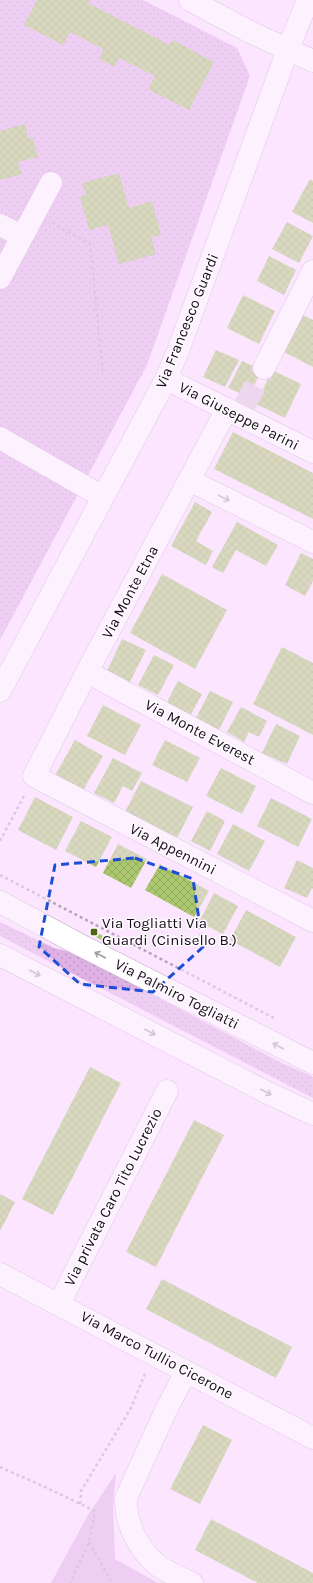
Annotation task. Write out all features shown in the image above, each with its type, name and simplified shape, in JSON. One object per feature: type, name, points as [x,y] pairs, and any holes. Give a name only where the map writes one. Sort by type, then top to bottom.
[{"type":"street","points":[[190,0],[250,32],[313,61]]},
{"type":"street","name":"Via Francesco Guardi","points":[[0,691],[166,379],[178,351],[288,49],[308,0]]},
{"type":"street","points":[[0,278],[50,182]]},
{"type":"street","points":[[0,225],[22,236]]},
{"type":"street","points":[[264,368],[313,271]]},
{"type":"street","name":"Via Giuseppe Parini","points":[[166,379],[238,410],[313,452]]},
{"type":"street","name":"Via Monte Etna","points":[[34,776],[87,672],[189,480],[238,410]]},
{"type":"street","points":[[0,438],[103,497]]},
{"type":"street","points":[[189,480],[313,542]]},
{"type":"street","name":"Via Monte Everest","points":[[87,672],[313,793]]},
{"type":"street","name":"Via Appennini","points":[[34,776],[313,921]]},
{"type":"street","name":"Via Palmiro Togliatti","points":[[0,902],[82,946],[313,1063]]},
{"type":"street","points":[[0,955],[268,1093],[313,1114]]},
{"type":"street","name":"Via privata Caro Tito Lucrezio","points":[[59,1304],[168,1091]]},
{"type":"street","name":"Via Marco Tullio Cicerone","points":[[0,1274],[186,1372],[274,1416],[313,1438]]},
{"type":"street","points":[[186,1372],[166,1410],[126,1498],[125,1508],[135,1539],[156,1565],[192,1583]]},
{"type":"path","points":[[34,213],[90,244],[103,373]]},
{"type":"path","points":[[0,841],[34,776]]},
{"type":"path","points":[[0,875],[278,1020]]},
{"type":"path","points":[[80,1504],[82,1492],[131,1408],[145,1375],[156,1356]]},
{"type":"path","points":[[0,1467],[95,1511],[89,1542],[70,1583]]},
{"type":"path","points":[[89,1542],[112,1583]]},
{"type":"highlighted area","points":[[135,858],[193,879],[203,947],[153,992],[80,984],[39,947],[55,865]]},
{"type":"shaded area","points":[[0,0],[143,0],[237,48],[250,76],[147,365],[0,640]]},
{"type":"shaded area","points":[[0,922],[54,948],[74,953],[278,1061],[313,1077],[313,1098],[0,936]]},
{"type":"shaded area","points":[[116,1473],[113,1506],[115,1559],[158,1583],[51,1583],[88,1515]]},
{"type":"building","points":[[37,0],[89,0],[88,3],[170,45],[173,40],[214,62],[189,110],[148,89],[155,76],[119,58],[114,67],[99,59],[103,49],[70,32],[63,45],[24,25]]},
{"type":"building","points":[[25,124],[29,139],[33,138],[38,157],[18,162],[22,174],[0,180],[0,131]]},
{"type":"building","points":[[119,173],[129,208],[152,201],[161,235],[151,237],[156,254],[119,264],[108,225],[89,230],[80,197],[86,195],[82,183]]},
{"type":"building","points":[[310,179],[313,181],[313,223],[292,212]]},
{"type":"building","points":[[287,222],[313,236],[299,263],[272,249]]},
{"type":"building","points":[[269,256],[296,270],[284,295],[257,281]]},
{"type":"building","points":[[243,295],[275,311],[259,344],[227,328]]},
{"type":"building","points":[[301,314],[313,320],[313,367],[282,351]]},
{"type":"building","points":[[216,350],[239,360],[225,387],[203,377]]},
{"type":"building","points":[[242,361],[262,370],[248,397],[228,388]]},
{"type":"building","points":[[272,370],[301,384],[285,418],[256,404]]},
{"type":"building","points":[[233,432],[313,473],[313,519],[214,469]]},
{"type":"building","points":[[195,502],[212,512],[196,541],[213,551],[206,565],[171,546]]},
{"type":"building","points":[[237,522],[278,545],[266,566],[236,550],[223,573],[212,567]]},
{"type":"building","points":[[301,553],[313,559],[313,581],[305,596],[285,585]]},
{"type":"building","points":[[162,574],[227,610],[195,669],[130,633]]},
{"type":"building","points":[[122,639],[146,650],[130,682],[107,671]]},
{"type":"building","points":[[282,647],[313,663],[313,735],[253,704]]},
{"type":"building","points":[[154,655],[174,665],[158,695],[138,685]]},
{"type":"building","points":[[178,681],[202,694],[189,718],[165,706]]},
{"type":"building","points":[[210,691],[233,702],[219,730],[196,718]]},
{"type":"building","points":[[103,705],[141,725],[125,755],[87,736]]},
{"type":"building","points":[[241,707],[267,721],[259,737],[249,732],[244,742],[227,732]]},
{"type":"building","points":[[276,724],[300,736],[287,764],[262,753]]},
{"type":"building","points":[[75,740],[103,756],[82,792],[54,777]]},
{"type":"building","points":[[165,740],[200,758],[187,782],[152,765]]},
{"type":"building","points":[[113,758],[142,773],[132,791],[123,786],[114,803],[94,793]]},
{"type":"building","points":[[221,768],[256,786],[242,814],[206,796]]},
{"type":"building","points":[[141,781],[193,807],[177,838],[125,812]]},
{"type":"building","points":[[35,797],[73,817],[56,850],[18,830]]},
{"type":"building","points":[[271,798],[312,819],[298,847],[257,826]]},
{"type":"building","points":[[207,811],[225,821],[210,851],[191,841]]},
{"type":"building","points":[[81,821],[112,837],[96,867],[65,851]]},
{"type":"building","points":[[233,824],[265,841],[249,871],[217,854]]},
{"type":"building","points":[[118,844],[147,859],[131,888],[103,873]]},
{"type":"building","points":[[297,860],[313,868],[313,889],[312,888],[307,898],[284,888]]},
{"type":"building","points":[[160,864],[209,891],[194,917],[145,890]]},
{"type":"building","points":[[214,893],[238,906],[223,934],[199,922]]},
{"type":"building","points":[[246,910],[296,937],[280,967],[230,940]]},
{"type":"building","points":[[98,933],[108,939],[106,943],[95,936]]},
{"type":"building","points":[[90,1067],[121,1083],[53,1215],[22,1199]]},
{"type":"building","points":[[194,1120],[224,1135],[156,1267],[126,1252]]},
{"type":"building","points":[[0,1194],[15,1202],[0,1231]]},
{"type":"building","points":[[162,1279],[292,1347],[276,1378],[146,1309]]},
{"type":"building","points":[[203,1425],[232,1440],[200,1504],[170,1489]]},
{"type":"building","points":[[211,1519],[313,1573],[313,1583],[258,1583],[195,1550]]},
{"type":"tunnel","points":[[245,405],[264,368]]},
{"type":"place","name":"Via Togliatti Via Guardi (Cinisello B.)","points":[[94,932]]}]
